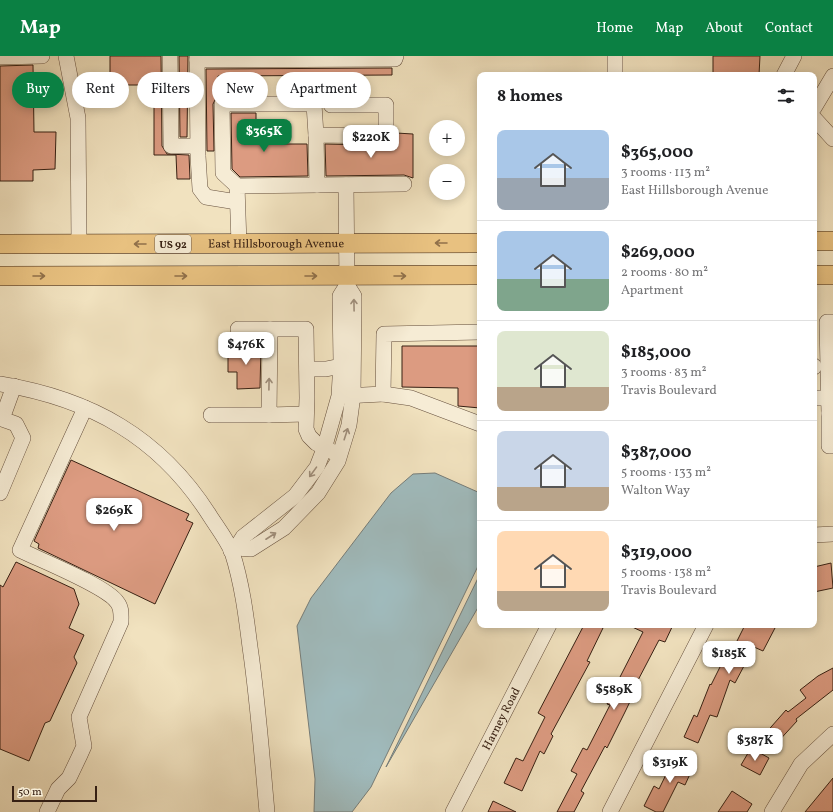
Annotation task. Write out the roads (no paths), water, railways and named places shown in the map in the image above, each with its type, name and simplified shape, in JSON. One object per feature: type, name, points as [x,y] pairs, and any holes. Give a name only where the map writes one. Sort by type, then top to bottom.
[{"type":"main road","name":"East Hillsborough Avenue","points":[[0,244],[477,243]]},
{"type":"main road","points":[[0,276],[347,280],[477,275]]},
{"type":"main road","points":[[817,275],[833,275]]},
{"type":"street","points":[[0,57],[42,56]]},
{"type":"street","points":[[66,56],[78,118],[78,244]]},
{"type":"street","points":[[170,56],[170,146],[197,146]]},
{"type":"street","points":[[237,202],[206,197],[200,188],[197,146],[197,58],[395,59],[396,56]]},
{"type":"street","points":[[615,56],[615,72]]},
{"type":"street","points":[[786,72],[794,56]]},
{"type":"street","points":[[817,103],[833,76]]},
{"type":"street","points":[[317,185],[314,104],[222,104],[223,173],[237,186],[404,184]]},
{"type":"street","points":[[316,135],[386,136],[386,105],[371,105]]},
{"type":"street","points":[[817,121],[833,139]]},
{"type":"street","points":[[234,549],[252,549],[284,528],[318,493],[339,455],[349,425],[341,366],[340,296],[347,280],[346,185]]},
{"type":"street","points":[[237,186],[239,244]]},
{"type":"street","points":[[234,549],[243,537],[295,496],[317,467],[354,374],[354,296],[347,280]]},
{"type":"street","points":[[833,322],[827,322],[821,398],[831,414],[829,446],[833,446]]},
{"type":"street","points":[[238,329],[306,329],[308,398],[305,414],[306,430],[309,436],[324,448],[339,455]]},
{"type":"street","points":[[269,415],[270,329]]},
{"type":"street","points":[[383,394],[384,334],[477,332]]},
{"type":"street","points":[[307,369],[326,369],[341,366]]},
{"type":"street","points":[[0,493],[23,438],[16,424],[2,419],[7,385],[45,393],[109,419],[139,438],[168,462],[194,491],[234,549],[244,600],[258,699],[267,812]]},
{"type":"street","points":[[346,396],[383,394],[411,398],[477,423]]},
{"type":"street","points":[[47,812],[58,789],[69,778],[84,746],[79,717],[121,622],[121,612],[118,602],[105,591],[20,550],[85,408]]},
{"type":"street","points":[[212,415],[305,414]]},
{"type":"street","points":[[817,535],[833,534]]},
{"type":"street","name":"Harney Road","points":[[453,812],[547,628]]},
{"type":"street","points":[[610,812],[704,628]]},
{"type":"street","points":[[772,812],[801,764],[833,734]]},
{"type":"water","points":[[435,473],[477,492],[477,568],[371,787],[352,812],[314,812],[315,779],[297,626],[311,598],[391,493],[413,474]]},
{"type":"water","points":[[477,580],[477,609],[386,767]]}]
